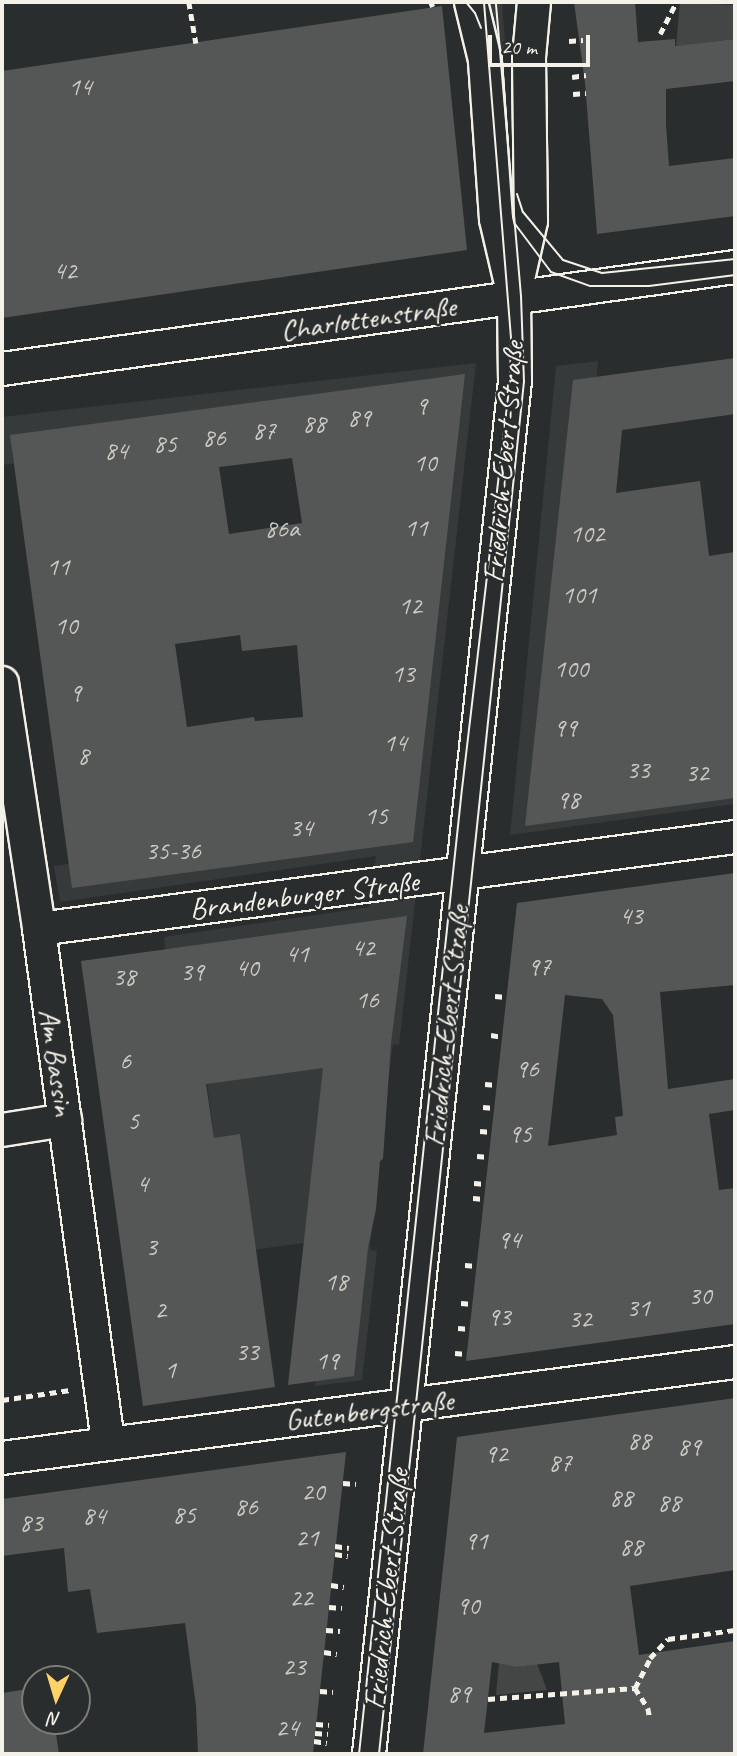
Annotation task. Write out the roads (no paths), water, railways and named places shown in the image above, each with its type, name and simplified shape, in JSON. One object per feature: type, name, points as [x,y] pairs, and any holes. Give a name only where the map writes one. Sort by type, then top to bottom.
[{"type":"street","name":"Friedrich-Ebert-Straße","points":[[369,1754],[515,381],[514,296],[496,219],[485,60],[471,2]]},
{"type":"street","name":"Friedrich-Ebert-Straße","points":[[514,296],[531,221],[529,57],[534,2]]},
{"type":"street","name":"Charlottenstraße","points":[[2,369],[514,296],[735,268]]},
{"type":"street","name":"Am Bassin","points":[[2,683],[39,929],[51,1122],[108,1443]]},
{"type":"street","name":"Brandenburger Straße","points":[[39,929],[735,837]]},
{"type":"street","points":[[2,1130],[51,1122]]},
{"type":"street","name":"Gutenbergstraße","points":[[2,1458],[735,1362]]},
{"type":"tram line","points":[[466,2],[475,13],[481,28]]},
{"type":"tram line","points":[[359,1754],[462,789],[510,381],[511,338],[484,2]]},
{"type":"tram line","points":[[379,1754],[524,382],[521,296],[496,2]]},
{"type":"tram line","points":[[517,194],[523,212],[563,260],[602,273],[735,259]]},
{"type":"tram line","points":[[515,224],[551,272],[590,286],[649,286],[735,275]]}]
